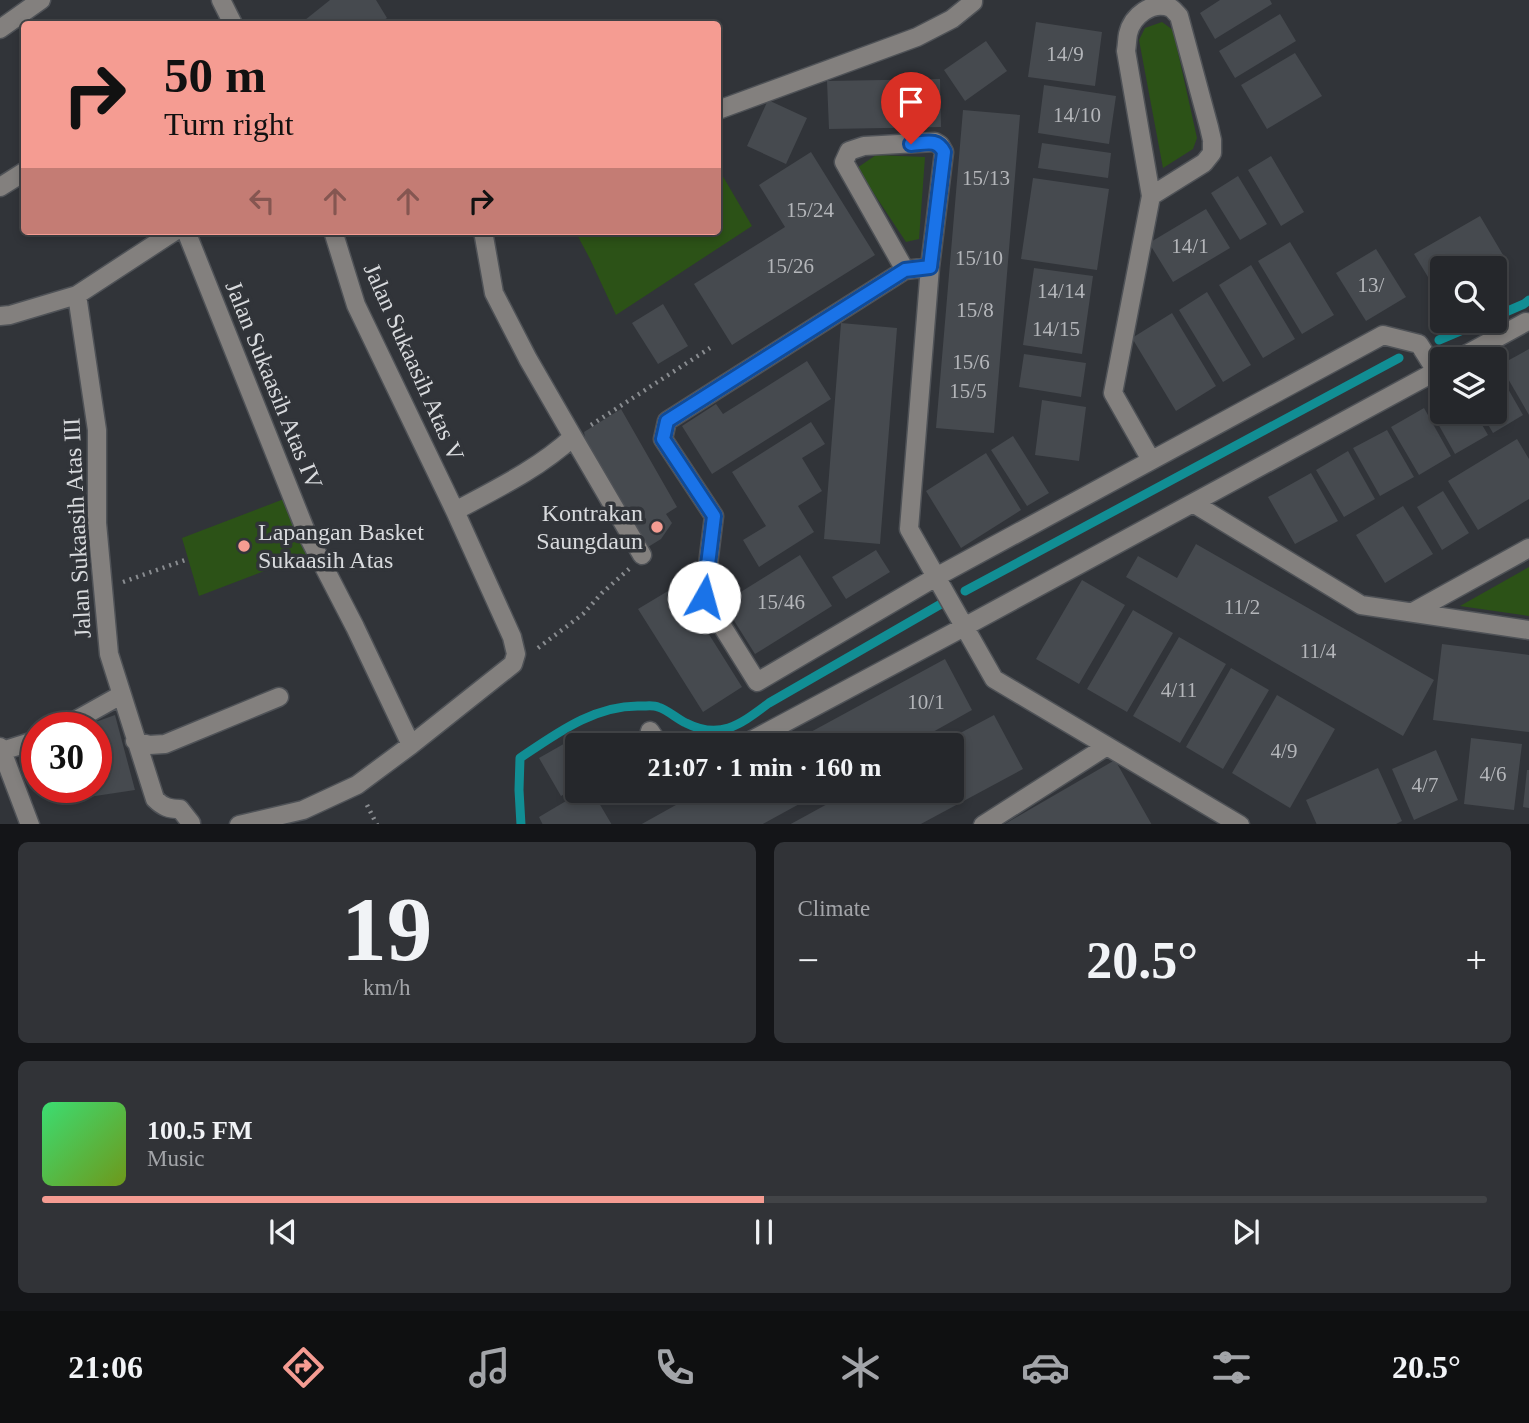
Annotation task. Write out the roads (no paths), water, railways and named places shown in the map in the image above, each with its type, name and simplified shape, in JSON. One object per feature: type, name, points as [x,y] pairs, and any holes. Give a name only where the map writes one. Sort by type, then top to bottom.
[{"type":"street","points":[[0,29],[41,0]]},
{"type":"street","points":[[221,0],[232,21]]},
{"type":"street","points":[[721,109],[917,37],[952,19],[973,0]]},
{"type":"street","points":[[1151,197],[1204,163],[1212,153],[1209,127],[1179,16],[1170,7],[1156,4],[1142,10],[1133,19],[1126,51],[1151,197],[1113,393],[1151,460]]},
{"type":"street","points":[[905,270],[844,162],[849,151],[864,146],[935,142],[944,152],[930,267],[909,529],[994,679],[1240,824]]},
{"type":"street","points":[[0,187],[21,174]]},
{"type":"street","points":[[0,316],[77,295],[169,235]]},
{"type":"street","name":"Jalan Sukaasih Atas IV","points":[[188,235],[307,534],[411,745]]},
{"type":"street","name":"Jalan Sukaasih Atas V","points":[[334,235],[356,305],[455,511],[512,637],[516,654],[513,664],[411,745]]},
{"type":"street","points":[[484,235],[494,293],[528,359],[642,555]]},
{"type":"street","points":[[930,267],[905,270],[667,421],[663,439],[714,516],[704,597],[757,682],[936,577],[1382,335],[1419,344],[1430,358]]},
{"type":"street","name":"Jalan Sukaasih Atas III","points":[[77,295],[97,430],[97,523],[109,654],[155,799],[163,807],[180,809],[191,822]]},
{"type":"street","points":[[1480,347],[1526,322]]},
{"type":"street","points":[[765,733],[1430,374]]},
{"type":"street","points":[[455,511],[525,473],[573,437]]},
{"type":"street","points":[[1193,503],[1362,604],[1529,630]]},
{"type":"street","points":[[1412,612],[1529,548]]},
{"type":"street","points":[[91,712],[121,695]]},
{"type":"street","points":[[137,748],[165,744],[279,697]]},
{"type":"street","points":[[21,744],[1,749],[30,824]]},
{"type":"street","points":[[239,824],[303,810],[357,785],[411,745]]},
{"type":"street","points":[[983,824],[1107,746]]},
{"type":"waterway","points":[[1507,311],[1529,300]]},
{"type":"waterway","points":[[1439,340],[1455,333]]},
{"type":"waterway","points":[[965,591],[1399,358]]},
{"type":"waterway","points":[[521,824],[520,758],[578,722],[609,710],[652,706],[662,708],[699,728],[721,730],[740,723],[769,703],[941,604]]},
{"type":"place","name":"Kontrakan Saungdaun","points":[[657,527]]},
{"type":"place","name":"Lapangan Basket Sukaasih Atas","points":[[244,546]]}]
